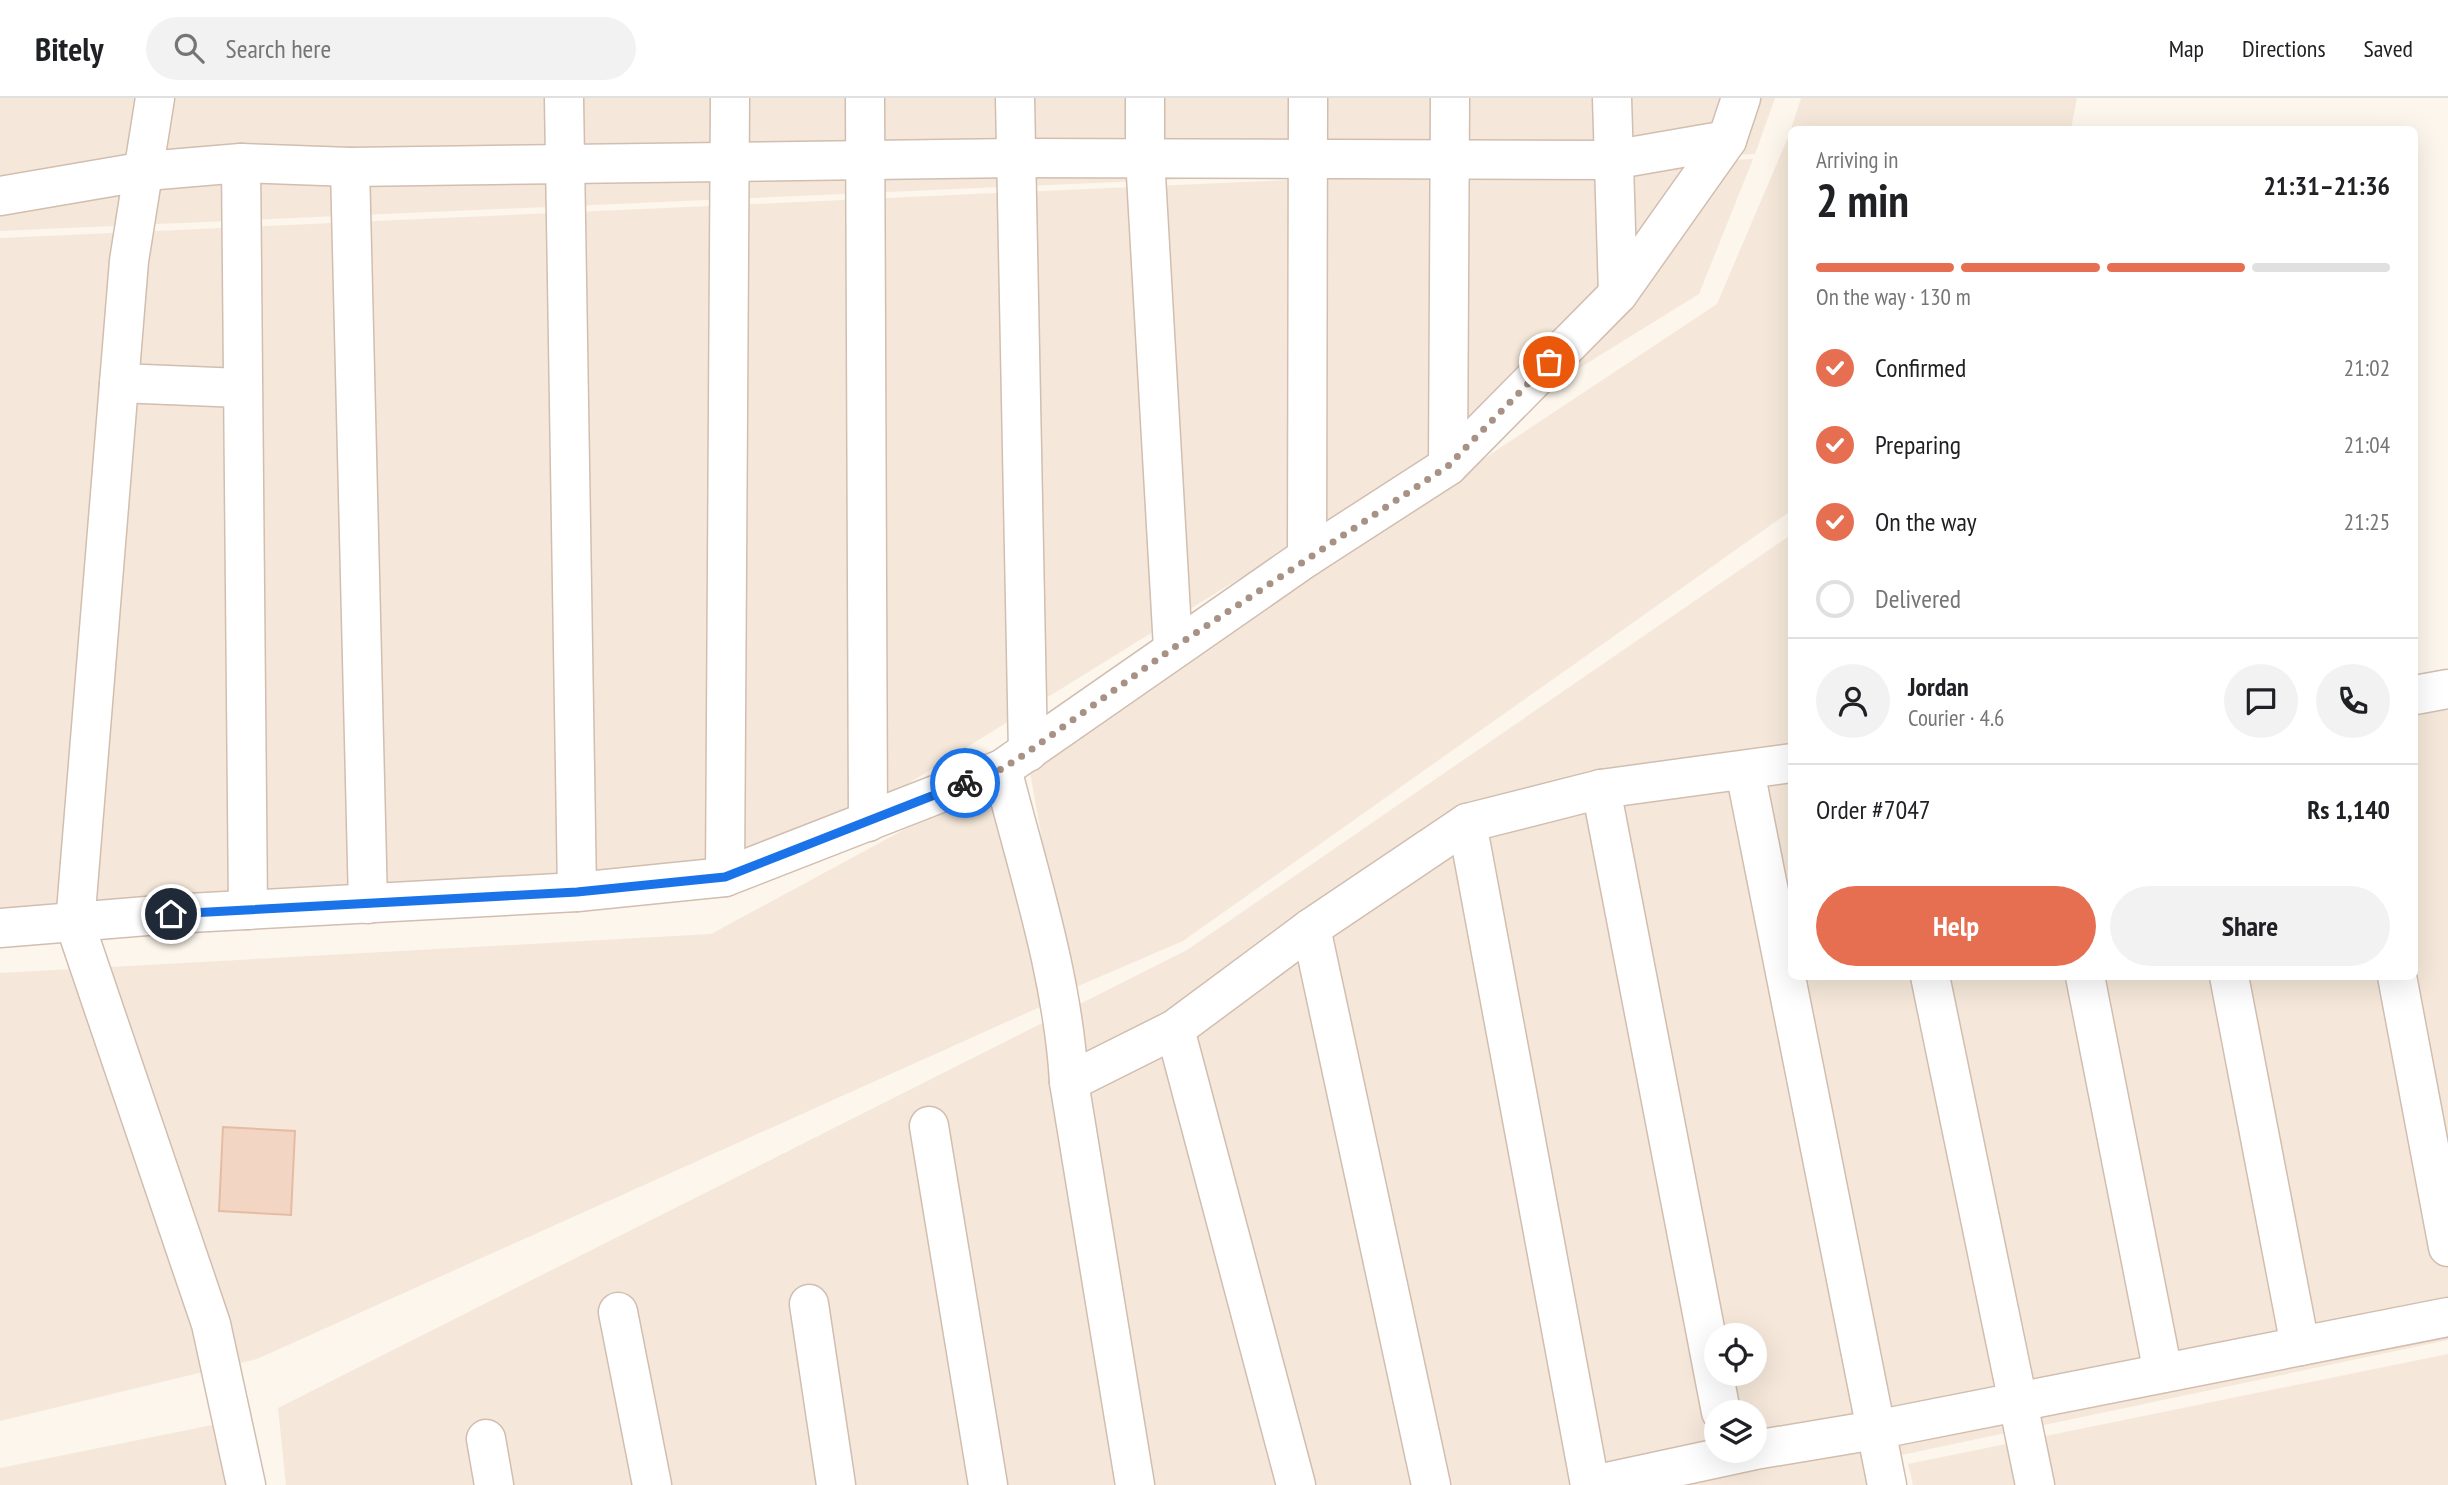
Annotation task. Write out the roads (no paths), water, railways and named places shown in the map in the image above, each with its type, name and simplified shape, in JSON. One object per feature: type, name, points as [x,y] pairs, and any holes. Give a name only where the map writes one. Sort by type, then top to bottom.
[{"type":"street","points":[[155,98],[146,171],[129,261],[75,923],[211,1324],[245,1476]]},
{"type":"street","points":[[564,98],[577,892]]},
{"type":"street","points":[[725,877],[730,98]]},
{"type":"street","points":[[865,98],[868,822]]},
{"type":"street","points":[[1015,98],[1015,760],[1136,1485]]},
{"type":"street","points":[[1145,98],[1145,158],[1173,648]]},
{"type":"street","points":[[1307,557],[1310,157],[1308,98]]},
{"type":"street","points":[[1448,466],[1450,98]]},
{"type":"street","points":[[1612,98],[1618,294]]},
{"type":"street","points":[[1727,140],[1729,98]]},
{"type":"street","points":[[0,928],[248,910],[577,892],[725,877],[868,822],[1015,760],[1307,557],[1448,466],[1618,294],[1727,140],[1741,98]]},
{"type":"street","points":[[0,196],[146,171],[241,163],[350,166],[1310,157],[1612,160],[1727,140]]},
{"type":"street","points":[[241,163],[248,910]]},
{"type":"street","points":[[350,166],[368,904]]},
{"type":"street","points":[[119,383],[242,388]]},
{"type":"street","points":[[2418,694],[2448,688]]},
{"type":"street","points":[[1068,1067],[1175,1029],[1311,928],[1467,823],[1601,789],[1788,764]]},
{"type":"street","points":[[1745,771],[1887,1485]]},
{"type":"street","points":[[1601,789],[1719,1400]]},
{"type":"street","points":[[1467,823],[1592,1485],[1713,1463]]},
{"type":"street","points":[[1311,928],[1431,1485]]},
{"type":"street","points":[[1931,980],[2020,1401],[2035,1485]]},
{"type":"street","points":[[2086,980],[2163,1373]]},
{"type":"street","points":[[2231,980],[2300,1346]]},
{"type":"street","points":[[2398,980],[2448,1247]]},
{"type":"street","points":[[1175,1029],[1296,1485]]},
{"type":"street","points":[[929,1126],[988,1485]]},
{"type":"street","points":[[809,1304],[836,1485]]},
{"type":"street","points":[[618,1312],[652,1485]]},
{"type":"street","points":[[1767,1452],[2448,1317]]},
{"type":"street","points":[[486,1439],[494,1485]]}]
